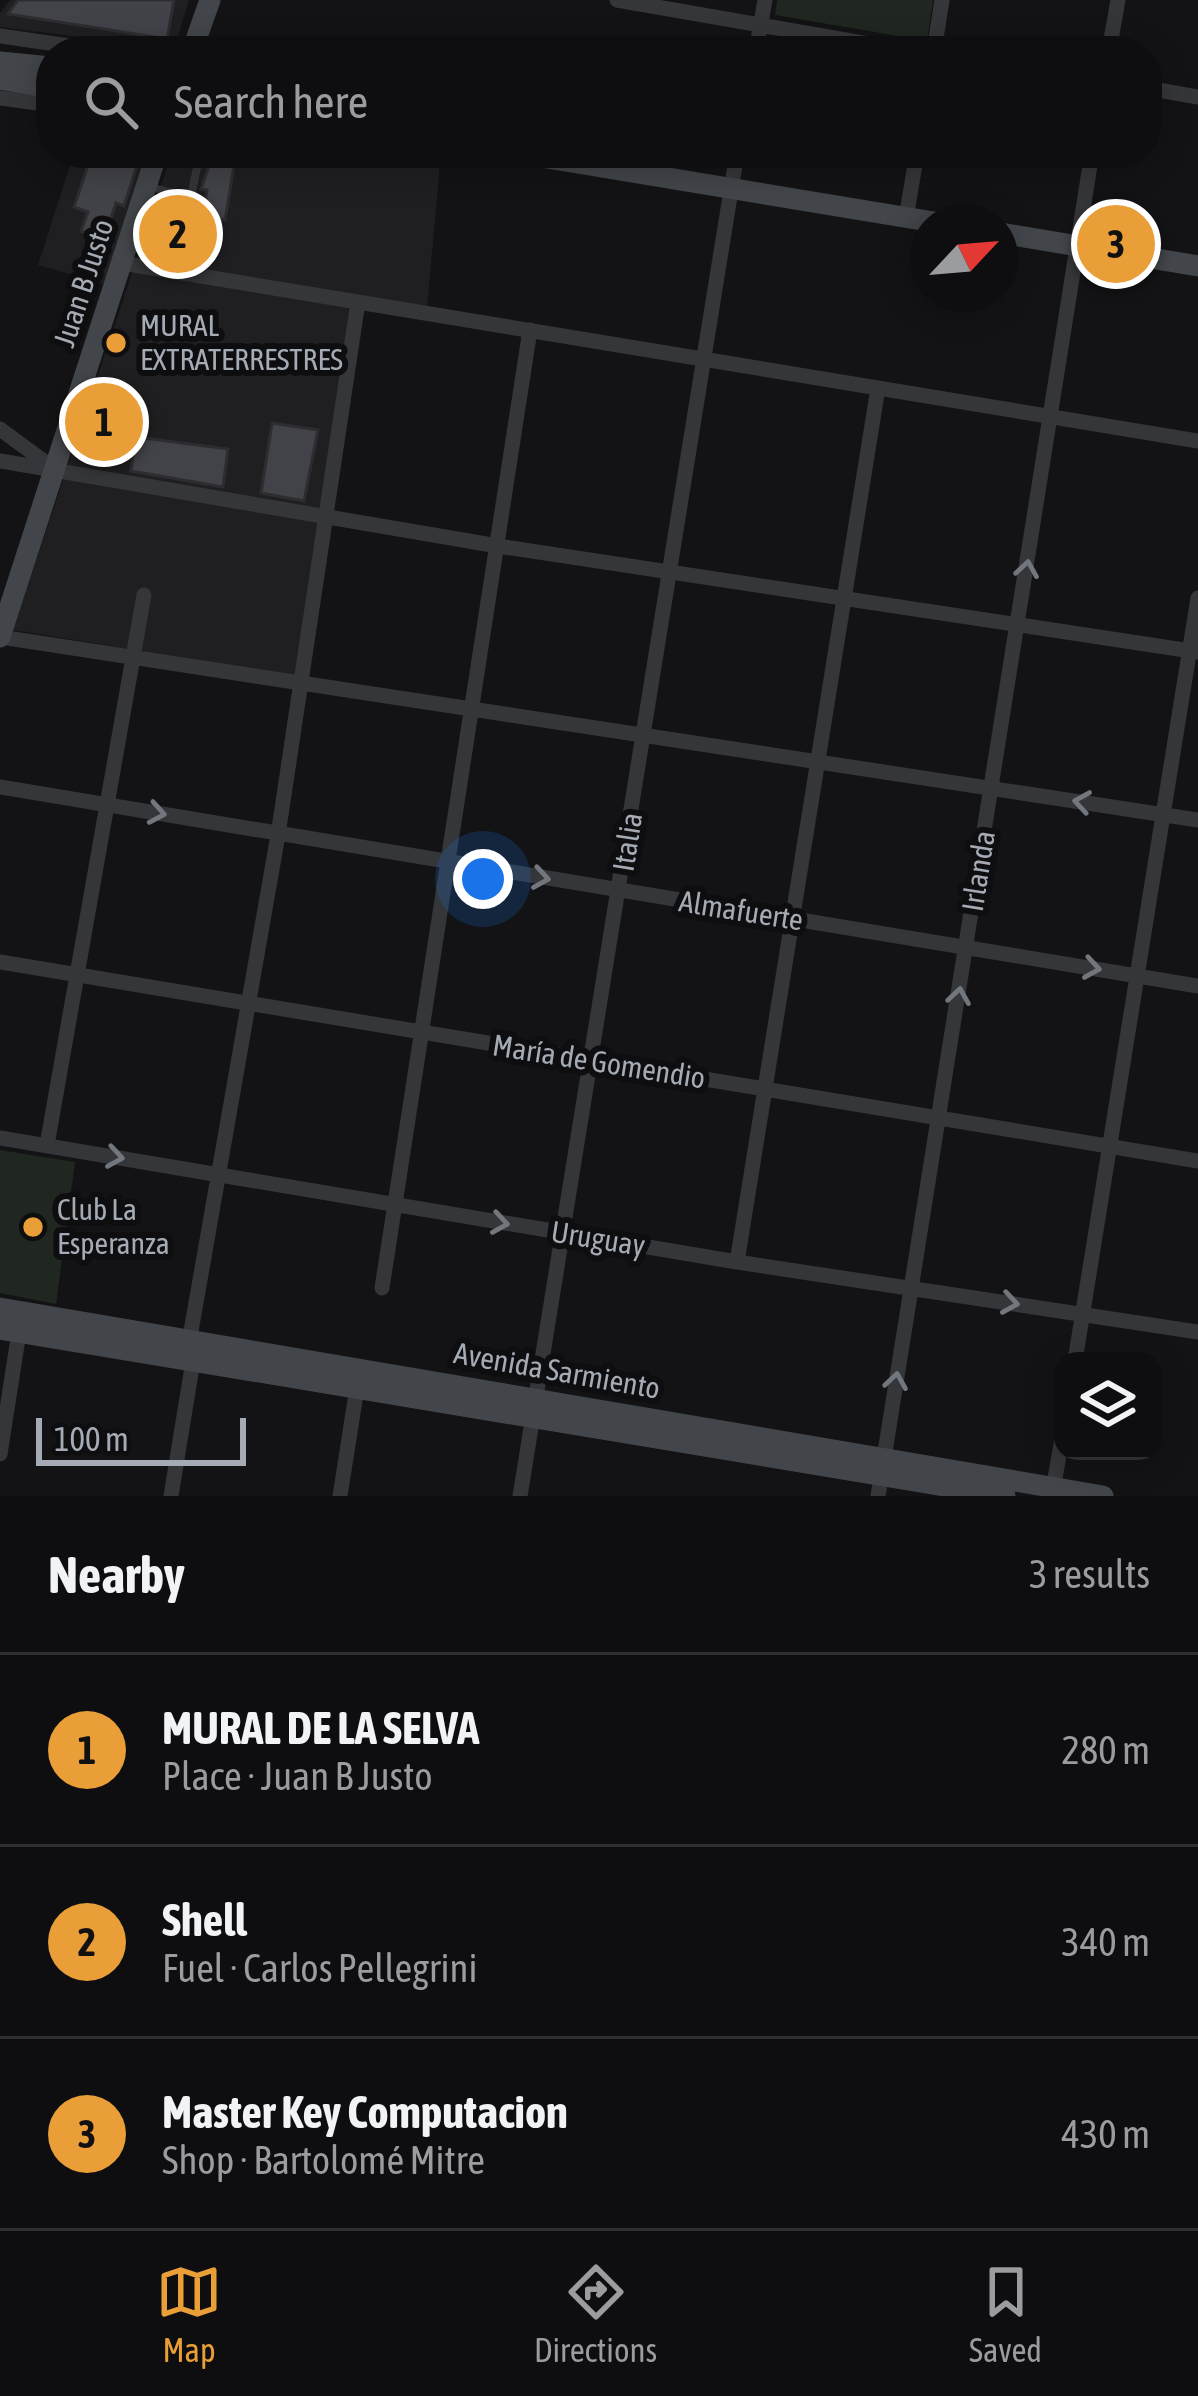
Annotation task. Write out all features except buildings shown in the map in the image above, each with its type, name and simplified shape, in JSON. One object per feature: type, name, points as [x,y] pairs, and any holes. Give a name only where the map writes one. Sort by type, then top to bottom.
[{"type":"main road","points":[[197,36],[210,0]]},
{"type":"main road","points":[[0,62],[36,66]]},
{"type":"main road","points":[[0,79],[36,85]]},
{"type":"main road","name":"Juan B Justo","points":[[0,637],[153,168]]},
{"type":"main road","points":[[611,168],[910,219]]},
{"type":"main road","points":[[1018,235],[1198,266]]},
{"type":"main road","name":"Avenida Sarmiento","points":[[0,1308],[362,1367],[536,1409],[1006,1496]]},
{"type":"main road","name":"Avenida Sarmiento","points":[[10,1330],[356,1390],[536,1409]]},
{"type":"main road","name":"Avenida Sarmiento","points":[[881,1476],[1103,1496]]},
{"type":"street","points":[[617,0],[823,36]]},
{"type":"street","points":[[758,36],[765,0]]},
{"type":"street","points":[[936,36],[941,0]]},
{"type":"street","points":[[1112,36],[1118,0]]},
{"type":"street","points":[[0,36],[36,41]]},
{"type":"street","points":[[1162,91],[1198,97]]},
{"type":"street","points":[[0,98],[36,103]]},
{"type":"street","name":"Italia","points":[[520,1496],[566,1234],[589,1061],[734,168]]},
{"type":"street","points":[[906,218],[914,168]]},
{"type":"street","name":"Irlanda","points":[[881,1476],[1090,168]]},
{"type":"street","points":[[122,262],[1198,441]]},
{"type":"street","points":[[190,1337],[278,835],[358,302]]},
{"type":"street","points":[[382,1288],[530,330]]},
{"type":"street","points":[[737,1262],[878,388]]},
{"type":"street","points":[[0,429],[55,470]]},
{"type":"street","points":[[0,461],[498,546],[1194,651]]},
{"type":"street","points":[[46,1145],[144,595]]},
{"type":"street","points":[[1078,1352],[1163,815],[1194,651],[1198,598]]},
{"type":"street","points":[[0,637],[1198,820]]},
{"type":"street","name":"Almafuerte","points":[[0,787],[1198,986]]},
{"type":"street","name":"María de Gomendio","points":[[0,962],[1198,1161]]},
{"type":"street","name":"Uruguay","points":[[0,1138],[737,1262],[1198,1332]]},
{"type":"street","points":[[0,1454],[10,1330]]},
{"type":"street","points":[[171,1496],[194,1360]]},
{"type":"street","points":[[340,1496],[362,1367]]},
{"type":"street","points":[[1053,1492],[1058,1460]]},
{"type":"lane","points":[[176,272],[197,168]]},
{"type":"lane","points":[[147,186],[190,198]]},
{"type":"shaded area","points":[[10,0],[189,0],[178,36],[71,36],[0,27],[0,13]]},
{"type":"shaded area","points":[[777,0],[933,0],[928,36],[898,36],[775,15]]},
{"type":"shaded area","points":[[69,168],[143,168],[105,284],[38,265]]},
{"type":"shaded area","points":[[167,168],[440,168],[427,308],[355,294],[296,676],[13,630]]},
{"type":"shaded area","name":"Club La Esperanza","points":[[0,1150],[75,1162],[56,1304],[0,1293]]},
{"type":"place","name":"Shell","points":[[178,234]]},
{"type":"place","name":"Master Key Computacion","points":[[1116,244]]},
{"type":"place","name":"MURAL EXTRATERRESTRES","points":[[116,343]]},
{"type":"place","name":"MURAL DE LA SELVA","points":[[104,422]]},
{"type":"place","name":"Club La Esperanza","points":[[33,1227]]}]
